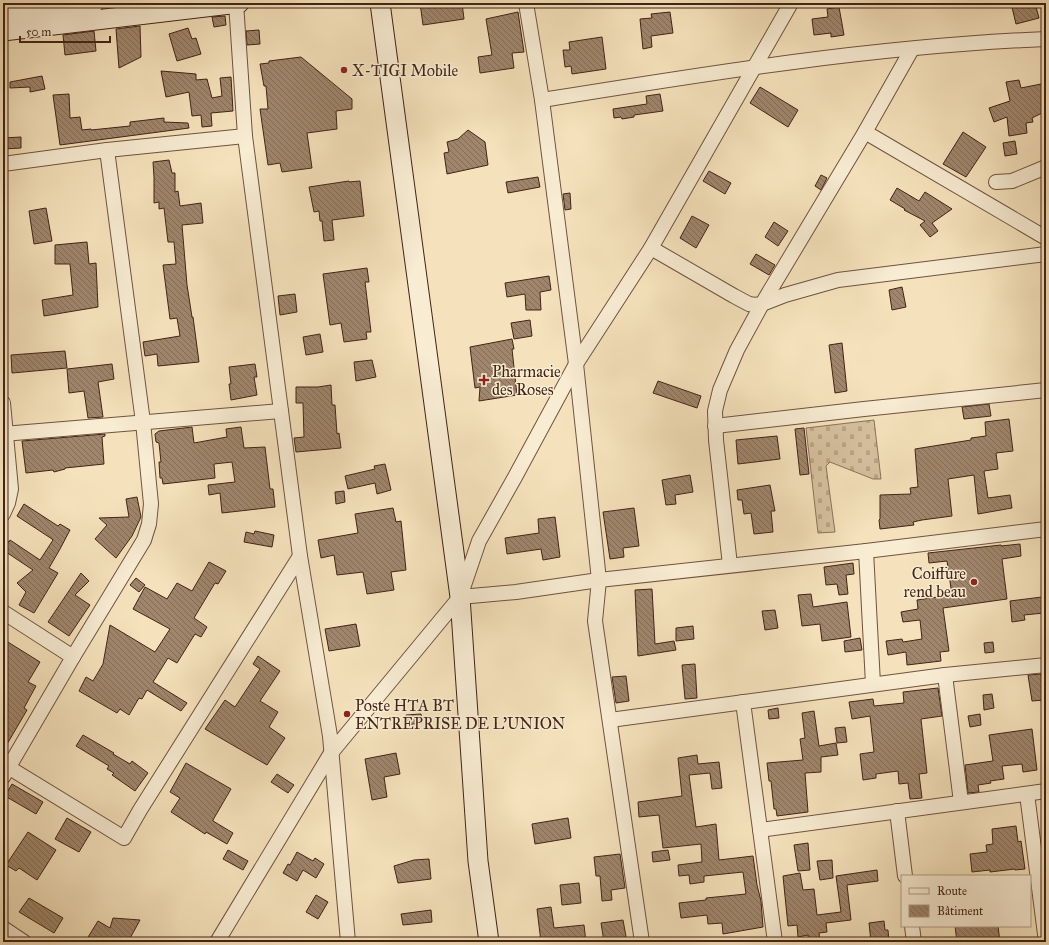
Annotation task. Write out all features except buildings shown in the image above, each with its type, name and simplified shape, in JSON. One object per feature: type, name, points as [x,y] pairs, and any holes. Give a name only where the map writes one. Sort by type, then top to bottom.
[{"type":"street","points":[[3,14],[94,3]]},
{"type":"street","points":[[3,31],[239,3]]},
{"type":"street","points":[[380,3],[460,597],[478,861],[489,942]]},
{"type":"street","points":[[526,3],[542,100],[576,364],[598,580],[595,621],[642,942]]},
{"type":"street","points":[[217,942],[332,753],[460,597],[479,541],[516,477],[576,364],[651,248],[791,3]]},
{"type":"street","points":[[236,4],[245,136],[300,556],[332,753],[334,802],[348,942]]},
{"type":"street","points":[[542,100],[756,66],[968,43],[1046,39]]},
{"type":"street","points":[[730,565],[715,426],[715,411],[720,390],[737,350],[762,304],[865,132],[912,49]]},
{"type":"street","points":[[865,132],[1046,238]]},
{"type":"street","points":[[3,164],[107,150],[245,136]]},
{"type":"street","points":[[107,150],[143,422],[151,504],[150,524],[144,540],[5,769],[124,838],[140,810],[300,556]]},
{"type":"street","points":[[996,182],[1012,181],[1046,167]]},
{"type":"street","points":[[651,248],[749,304],[762,304],[838,280],[1046,254]]},
{"type":"street","points":[[715,426],[1046,390]]},
{"type":"street","points":[[3,403],[11,489],[8,503],[3,514]]},
{"type":"street","points":[[5,433],[281,411]]},
{"type":"street","points":[[460,597],[516,592],[598,580],[866,551],[1046,529]]},
{"type":"street","points":[[866,551],[873,684]]},
{"type":"street","points":[[3,612],[73,658]]},
{"type":"street","points":[[610,720],[945,674],[1046,665]]},
{"type":"street","points":[[945,674],[961,802]]},
{"type":"street","points":[[743,702],[775,942]]},
{"type":"street","points":[[760,830],[961,802],[1046,792]]},
{"type":"street","points":[[1027,794],[1046,942]]},
{"type":"street","points":[[897,811],[905,875]]},
{"type":"street","points":[[912,927],[914,942]]},
{"type":"street","points":[[3,928],[24,942]]},
{"type":"green space","points":[[874,420],[881,479],[873,479],[830,462],[826,466],[835,532],[818,533],[806,428]]},
{"type":"place","name":"X-TIGI Mobile","points":[[344,70]]},
{"type":"place","name":"Pharmacie des Roses","points":[[484,380]]},
{"type":"place","name":"Coiffure rend beau","points":[[974,582]]},
{"type":"place","name":"Poste HTA BT ENTREPRISE DE L'UNION","points":[[347,714]]}]
